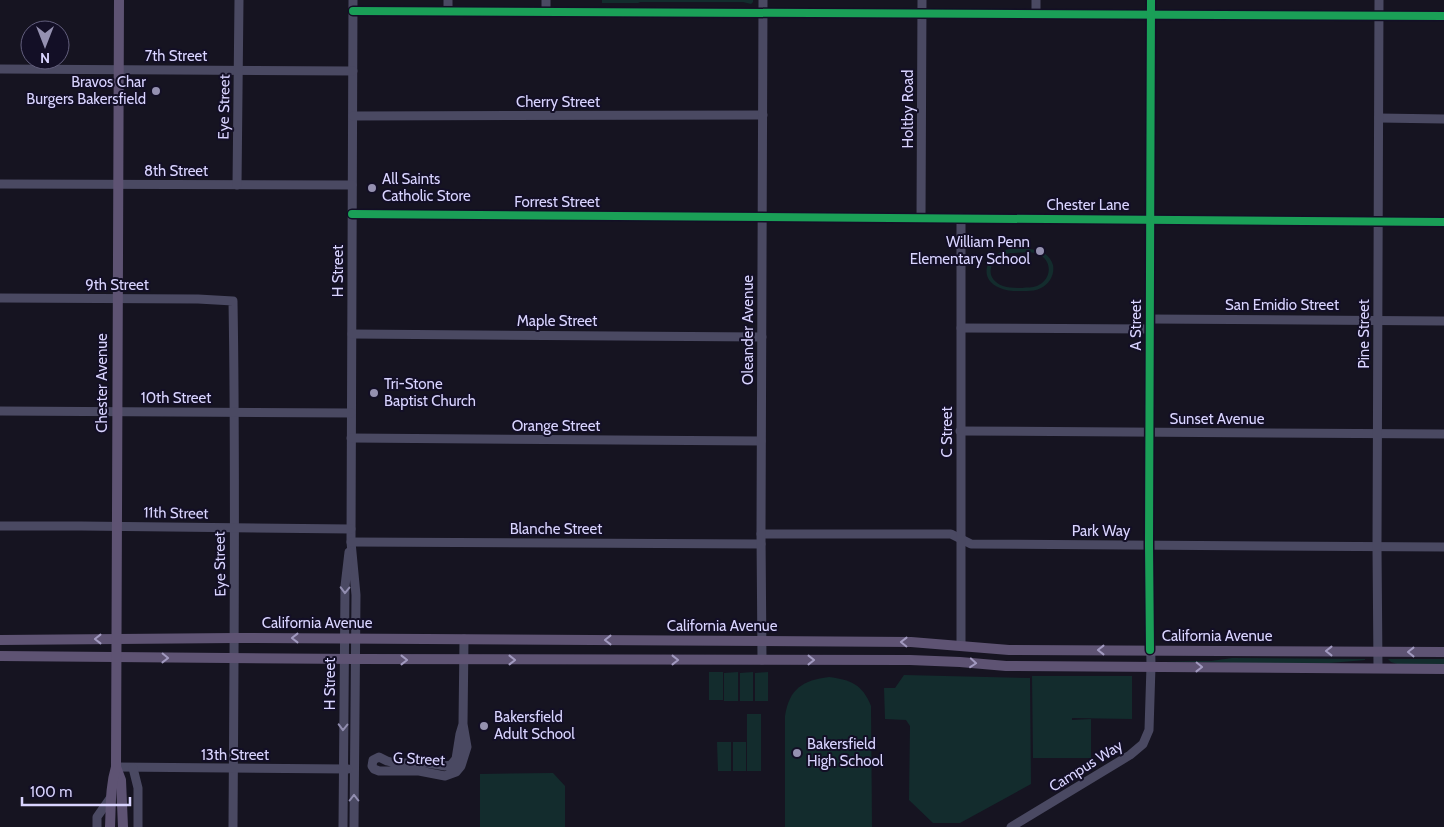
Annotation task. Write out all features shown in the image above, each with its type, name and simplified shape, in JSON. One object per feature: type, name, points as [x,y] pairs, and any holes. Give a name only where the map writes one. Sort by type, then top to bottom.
[{"type":"main road","name":"Chester Avenue","points":[[110,827],[110,797],[116,767],[119,0]]},
{"type":"main road","name":"California Avenue","points":[[0,640],[235,638],[911,642],[1009,650],[1444,652]]},
{"type":"main road","name":"California Avenue","points":[[0,656],[355,660],[910,660],[1006,666],[1444,669]]},
{"type":"main road","name":"Chester Avenue","points":[[116,767],[121,780],[123,827]]},
{"type":"street","name":"Eye Street","points":[[237,185],[239,0]]},
{"type":"street","name":"H Street","points":[[353,0],[351,542],[356,595],[354,827]]},
{"type":"street","points":[[448,0],[448,11]]},
{"type":"street","points":[[546,0],[546,12]]},
{"type":"street","name":"Oleander Avenue","points":[[762,660],[763,0]]},
{"type":"street","name":"Holtby Road","points":[[921,218],[922,0]]},
{"type":"street","points":[[1036,0],[1036,14]]},
{"type":"street","name":"A Street","points":[[1150,650],[1151,0]]},
{"type":"street","name":"Pine Street","points":[[1378,668],[1379,0]]},
{"type":"street","points":[[353,11],[1444,16]]},
{"type":"street","name":"7th Street","points":[[0,69],[353,71]]},
{"type":"street","name":"Cherry Street","points":[[353,116],[763,115]]},
{"type":"street","points":[[1379,118],[1444,118]]},
{"type":"street","name":"8th Street","points":[[0,184],[352,185]]},
{"type":"street","name":"Forrest Street","points":[[352,214],[762,217]]},
{"type":"street","name":"Chester Lane","points":[[762,217],[1444,222]]},
{"type":"street","name":"C Street","points":[[961,218],[961,645]]},
{"type":"street","name":"9th Street","points":[[0,298],[233,300]]},
{"type":"street","name":"Eye Street","points":[[232,827],[235,638],[233,300]]},
{"type":"street","name":"San Emidio Street","points":[[1150,318],[1444,321]]},
{"type":"street","points":[[961,328],[1150,329]]},
{"type":"street","name":"Maple Street","points":[[352,334],[762,336]]},
{"type":"street","name":"10th Street","points":[[0,411],[351,413]]},
{"type":"street","name":"Sunset Avenue","points":[[960,431],[1444,434]]},
{"type":"street","name":"Orange Street","points":[[351,438],[761,441]]},
{"type":"street","name":"11th Street","points":[[0,526],[351,529]]},
{"type":"street","name":"Park Way","points":[[761,534],[951,534],[971,544],[1444,548]]},
{"type":"street","name":"H Street","points":[[343,827],[345,575],[351,542]]},
{"type":"street","name":"Blanche Street","points":[[351,542],[761,544]]},
{"type":"street","name":"G Street","points":[[463,724],[456,760],[451,765],[395,763],[379,757],[372,760],[372,766],[379,771],[419,771],[441,776],[452,775],[461,766],[466,752],[463,724],[464,639]]},
{"type":"street","name":"Campus Way","points":[[1011,827],[1108,770],[1143,744],[1149,730],[1150,650]]},
{"type":"street","name":"13th Street","points":[[116,767],[354,769]]},
{"type":"street","points":[[133,768],[138,788],[138,827]]},
{"type":"street","points":[[97,827],[97,816],[110,797]]},
{"type":"green space","points":[[602,0],[753,0],[753,2],[751,4],[743,2],[602,3]]},
{"type":"green space","points":[[1029,249],[1046,254],[1053,265],[1050,280],[1043,287],[1030,291],[1006,290],[993,284],[988,278],[987,266],[995,255],[1002,251]],"holes":[[[1011,253],[1031,253],[1043,257],[1049,270],[1046,279],[1037,286],[1017,288],[1005,287],[996,282],[992,277],[991,267],[998,258]]]},
{"type":"green space","points":[[1232,658],[1365,660],[1330,663],[1164,661],[1211,661]]},
{"type":"green space","points":[[1388,659],[1444,659],[1444,664],[1397,664]]},
{"type":"green space","points":[[709,672],[723,672],[723,700],[709,700]]},
{"type":"green space","points":[[738,672],[738,701],[724,701],[724,673]]},
{"type":"green space","points":[[753,672],[753,701],[740,701],[740,673]]},
{"type":"green space","points":[[768,672],[768,701],[755,701],[755,673]]},
{"type":"green space","points":[[904,675],[1030,678],[1031,784],[960,823],[933,823],[909,800],[910,726],[906,720],[885,719],[884,688],[895,688]]},
{"type":"green space","points":[[1032,676],[1132,676],[1132,719],[1072,718],[1072,720],[1091,719],[1091,758],[1033,758]]},
{"type":"green space","points":[[829,677],[855,684],[864,693],[871,706],[872,827],[785,827],[785,716],[787,707],[790,699],[799,688],[820,678]]},
{"type":"green space","points":[[747,714],[761,714],[761,771],[747,771]]},
{"type":"green space","points":[[717,742],[731,742],[731,771],[718,771]]},
{"type":"green space","points":[[733,742],[746,742],[746,771],[733,771]]},
{"type":"green space","points":[[553,773],[565,786],[565,827],[480,827],[480,774]]},
{"type":"cycle path","points":[[1150,650],[1151,0]]},
{"type":"cycle path","points":[[353,11],[1444,16]]},
{"type":"cycle path","points":[[352,214],[1444,222]]},
{"type":"place","name":"Bravos Char Burgers Bakersfield","points":[[156,91]]},
{"type":"place","name":"All Saints Catholic Store","points":[[372,188]]},
{"type":"place","name":"William Penn Elementary School","points":[[1040,251]]},
{"type":"place","name":"Tri-Stone Baptist Church","points":[[374,393]]},
{"type":"place","name":"Bakersfield Adult School","points":[[484,726]]},
{"type":"place","name":"Bakersfield High School","points":[[797,753]]}]
